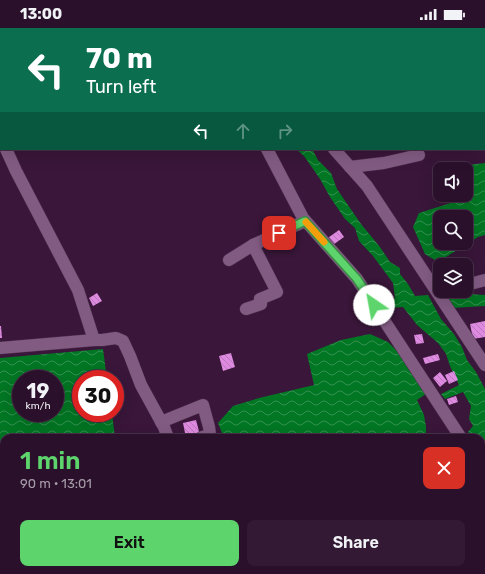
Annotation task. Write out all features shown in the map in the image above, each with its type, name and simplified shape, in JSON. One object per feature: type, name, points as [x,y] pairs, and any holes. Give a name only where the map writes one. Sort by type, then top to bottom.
[{"type":"street","points":[[6,150],[78,290],[94,340]]},
{"type":"street","points":[[268,150],[305,221],[357,279],[458,434]]},
{"type":"street","points":[[335,150],[366,186],[396,230],[433,279]]},
{"type":"street","points":[[350,167],[384,163],[419,156]]},
{"type":"street","points":[[229,260],[253,245],[305,221]]},
{"type":"street","points":[[246,309],[261,304],[260,299],[277,292],[253,245]]},
{"type":"street","points":[[473,283],[485,280]]},
{"type":"street","points":[[447,298],[485,365]]},
{"type":"street","points":[[0,348],[116,338],[122,341],[130,356],[141,385],[166,434]]},
{"type":"street","points":[[161,422],[202,405],[210,434]]},
{"type":"water","points":[[297,150],[313,150],[318,160],[331,173],[337,189],[361,224],[390,262],[400,268],[400,274],[415,296],[428,295],[441,319],[454,334],[462,347],[467,360],[476,372],[485,389],[485,434],[470,434],[468,432],[473,426],[469,419],[471,406],[463,392],[445,399],[441,394],[459,385],[446,354],[438,343],[417,325],[403,307],[379,309],[395,298],[393,283],[373,256],[359,241],[355,228],[345,219],[304,156]]},
{"type":"water","points":[[485,163],[485,235],[473,240],[473,210],[433,210],[433,250],[457,250],[444,258],[433,259],[425,254],[413,227],[419,213],[454,202],[473,202],[473,164]]},
{"type":"water","points":[[473,294],[485,295],[485,306],[452,308],[446,300],[448,298],[473,298]]},
{"type":"water","points":[[370,334],[388,342],[399,353],[429,392],[417,400],[424,415],[426,434],[222,434],[218,423],[233,406],[259,398],[314,385],[307,354],[341,340]]},
{"type":"water","points":[[103,349],[106,370],[72,370],[72,422],[113,422],[115,434],[0,434],[0,358]]},
{"type":"building","points":[[339,230],[344,237],[330,247],[325,240]]},
{"type":"building","points":[[97,293],[102,301],[93,306],[89,298]]},
{"type":"building","points":[[485,321],[485,337],[473,339],[470,324]]},
{"type":"building","points":[[1,326],[2,338],[0,338]]},
{"type":"building","points":[[422,334],[424,343],[416,344],[414,335]]},
{"type":"building","points":[[231,353],[235,367],[223,371],[219,356]]},
{"type":"building","points":[[438,354],[440,360],[425,364],[423,358]]},
{"type":"building","points":[[454,371],[458,380],[449,384],[445,375]]},
{"type":"building","points":[[440,372],[447,381],[440,387],[433,378]]},
{"type":"building","points":[[456,396],[458,402],[449,405],[447,399]]},
{"type":"building","points":[[196,420],[200,434],[185,434],[183,423]]},
{"type":"slow traffic","points":[[306,222],[324,242]]},
{"type":"route","points":[[279,233],[305,221],[357,279],[374,305]]}]
